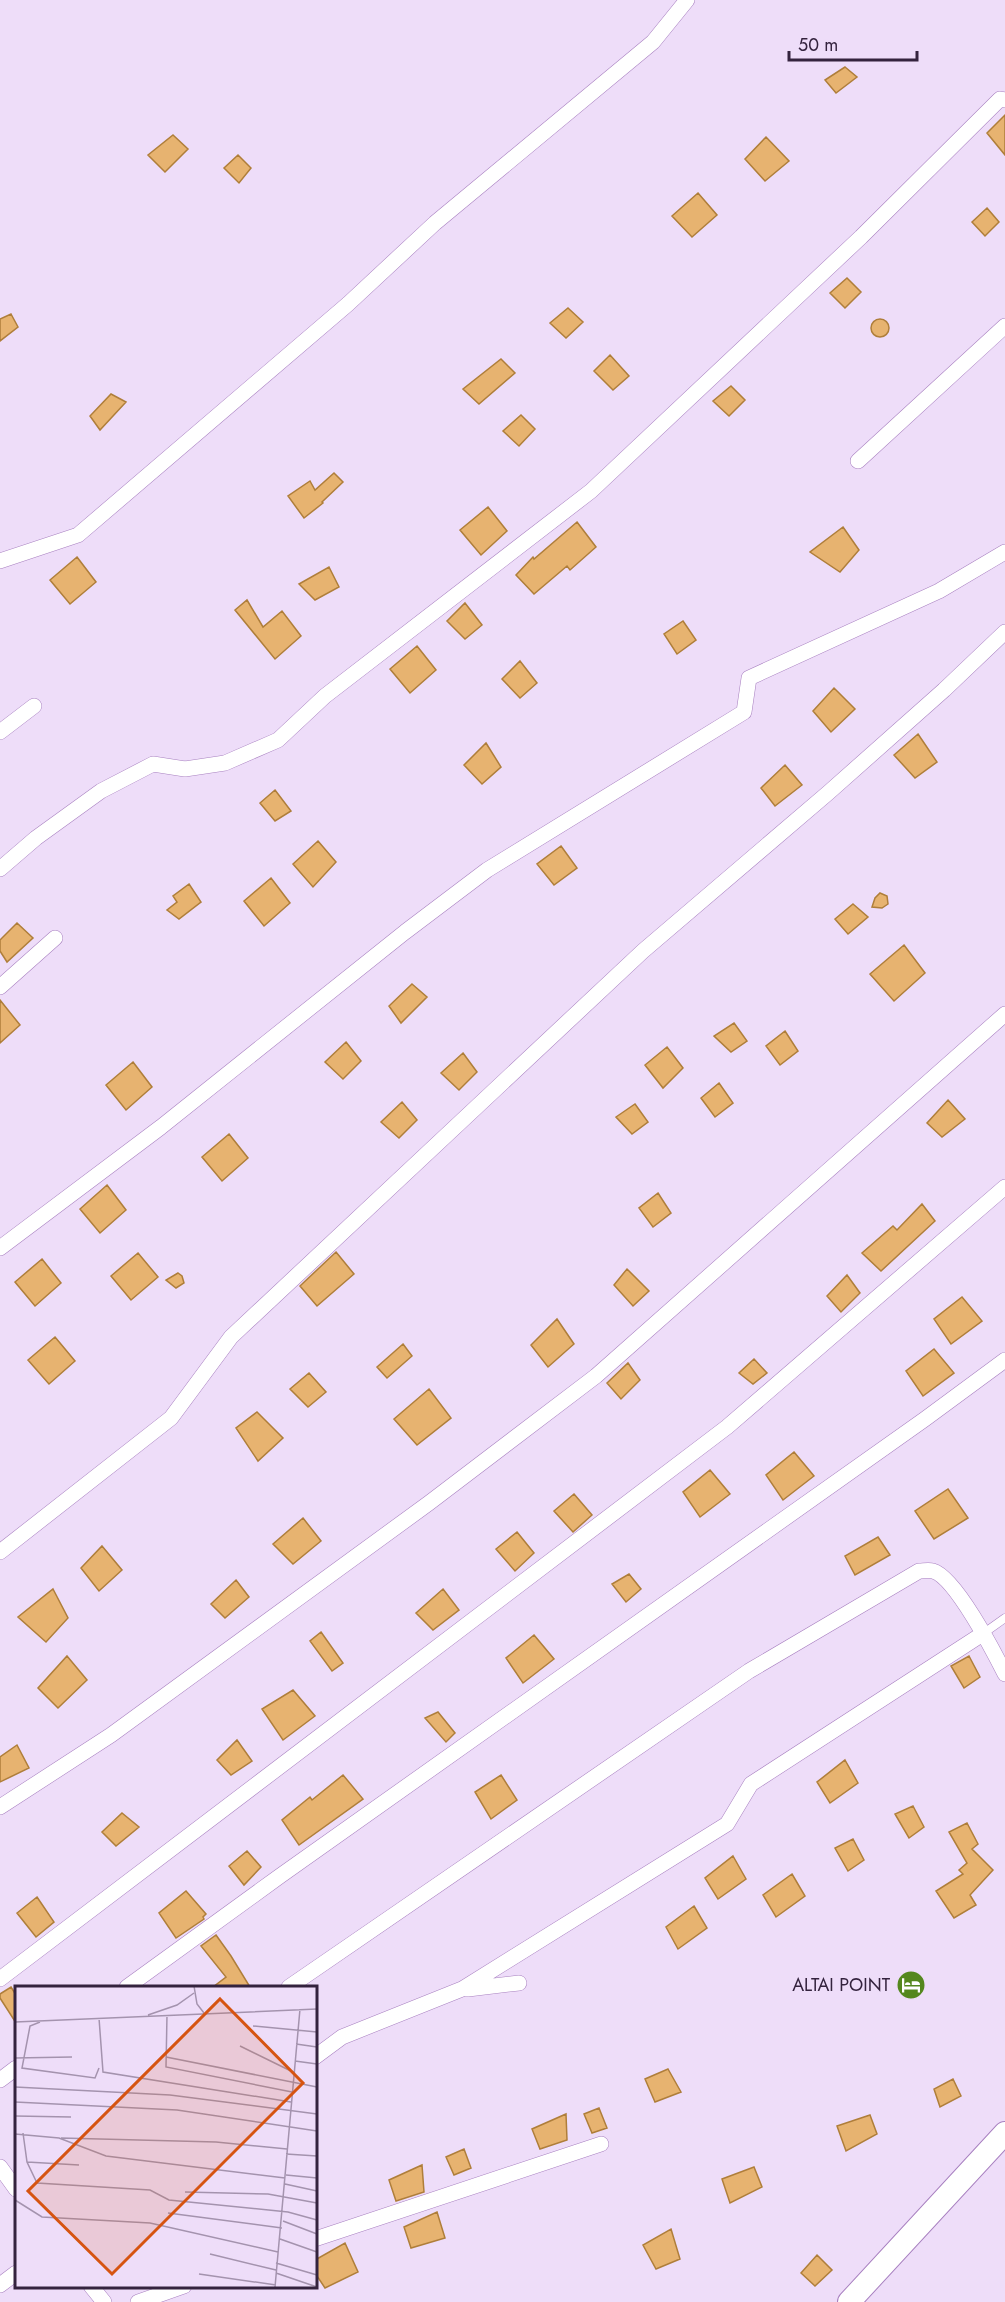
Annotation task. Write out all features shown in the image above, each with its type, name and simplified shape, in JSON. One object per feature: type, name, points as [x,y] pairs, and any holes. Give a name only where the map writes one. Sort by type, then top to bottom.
[{"type":"street","points":[[0,561],[78,535],[348,304],[435,222],[652,42],[687,0]]},
{"type":"street","points":[[0,869],[36,838],[101,791],[153,764],[185,769],[225,763],[278,740],[325,696],[591,491],[861,237],[1000,99],[1005,100]]},
{"type":"street","points":[[858,461],[1005,326]]},
{"type":"street","points":[[0,1248],[161,1127],[405,932],[487,870],[744,712],[749,678],[939,591],[1005,552]]},
{"type":"street","points":[[0,1552],[171,1418],[231,1337],[643,951],[837,785],[944,690],[1005,632]]},
{"type":"street","points":[[0,732],[34,705]]},
{"type":"street","points":[[0,987],[55,938]]},
{"type":"street","points":[[0,1807],[120,1728],[429,1503],[596,1376],[1005,1014]]},
{"type":"street","points":[[0,1979],[727,1427],[1005,1187]]},
{"type":"street","points":[[128,1986],[1005,1360]]},
{"type":"street","points":[[290,1986],[749,1671],[919,1571],[934,1571],[948,1581],[984,1633],[1005,1674]]},
{"type":"street","points":[[316,2055],[342,2037],[462,1989],[728,1824],[751,1784],[984,1633]]},
{"type":"street","points":[[462,1989],[519,1983]]},
{"type":"street","points":[[0,2080],[15,2069]]},
{"type":"street","points":[[849,2302],[1005,2133]]},
{"type":"street","points":[[316,2239],[601,2144]]},
{"type":"street","points":[[0,2167],[15,2182]]},
{"type":"street","points":[[0,2285],[15,2274]]},
{"type":"street","points":[[93,2287],[104,2302]]},
{"type":"street","points":[[138,2302],[181,2287]]},
{"type":"lane","points":[[984,1633],[1005,1618]]},
{"type":"building","points":[[845,67],[857,77],[836,93],[825,80]]},
{"type":"building","points":[[1005,115],[1005,155],[987,133]]},
{"type":"building","points":[[173,135],[188,149],[165,172],[148,155]]},
{"type":"building","points":[[766,137],[789,161],[765,181],[745,159]]},
{"type":"building","points":[[238,155],[251,168],[239,183],[224,168]]},
{"type":"building","points":[[698,193],[717,215],[692,237],[672,216]]},
{"type":"building","points":[[987,208],[999,222],[985,236],[972,222]]},
{"type":"building","points":[[847,278],[861,292],[845,308],[830,293]]},
{"type":"building","points":[[568,308],[583,322],[566,338],[550,323]]},
{"type":"building","points":[[11,314],[18,327],[0,341],[0,319]]},
{"type":"building","points":[[880,319],[886,322],[889,328],[886,334],[880,337],[874,334],[871,328],[874,322]]},
{"type":"building","points":[[610,355],[629,376],[613,390],[594,371]]},
{"type":"building","points":[[501,359],[515,373],[479,404],[463,389]]},
{"type":"building","points":[[731,386],[745,400],[729,416],[713,401]]},
{"type":"building","points":[[111,394],[126,402],[100,430],[90,416]]},
{"type":"building","points":[[521,415],[535,429],[519,446],[503,431]]},
{"type":"building","points":[[334,473],[343,482],[323,503],[304,518],[288,496],[310,481],[315,490]]},
{"type":"building","points":[[488,507],[507,531],[481,555],[460,530]]},
{"type":"building","points":[[577,522],[596,547],[570,570],[567,566],[534,594],[516,575],[533,557],[534,559]]},
{"type":"building","points":[[843,527],[859,550],[840,572],[810,552]]},
{"type":"building","points":[[77,557],[96,582],[70,604],[50,580]]},
{"type":"building","points":[[329,567],[339,587],[315,600],[299,584]]},
{"type":"building","points":[[247,600],[263,627],[282,611],[301,636],[275,659],[235,610]]},
{"type":"building","points":[[465,603],[482,625],[465,639],[447,621]]},
{"type":"building","points":[[683,621],[696,640],[677,654],[664,634]]},
{"type":"building","points":[[417,646],[436,670],[410,693],[390,669]]},
{"type":"building","points":[[520,661],[537,683],[520,698],[502,679]]},
{"type":"building","points":[[834,688],[855,709],[831,732],[813,711]]},
{"type":"building","points":[[918,734],[937,762],[915,778],[894,755]]},
{"type":"building","points":[[486,743],[501,767],[482,784],[464,765]]},
{"type":"building","points":[[785,765],[802,785],[775,806],[761,788]]},
{"type":"building","points":[[275,790],[291,811],[275,821],[260,803]]},
{"type":"building","points":[[318,841],[336,862],[313,887],[293,864]]},
{"type":"building","points":[[561,846],[577,868],[554,885],[537,864]]},
{"type":"building","points":[[271,878],[290,903],[264,926],[244,901]]},
{"type":"building","points":[[189,884],[201,902],[179,919],[167,910],[177,902],[173,896]]},
{"type":"building","points":[[880,893],[887,896],[888,904],[882,908],[872,907],[875,898]]},
{"type":"building","points":[[853,904],[868,917],[848,934],[835,919]]},
{"type":"building","points":[[17,923],[33,938],[7,962],[0,951],[0,940]]},
{"type":"building","points":[[904,945],[925,973],[894,1001],[870,974]]},
{"type":"building","points":[[412,984],[427,997],[401,1023],[389,1006]]},
{"type":"building","points":[[0,1000],[20,1025],[0,1043]]},
{"type":"building","points":[[734,1023],[747,1041],[731,1052],[714,1036]]},
{"type":"building","points":[[785,1031],[798,1051],[780,1065],[766,1046]]},
{"type":"building","points":[[346,1042],[361,1061],[343,1079],[325,1062]]},
{"type":"building","points":[[667,1047],[683,1068],[663,1088],[645,1065]]},
{"type":"building","points":[[463,1053],[477,1072],[459,1090],[441,1073]]},
{"type":"building","points":[[133,1062],[152,1087],[126,1110],[106,1085]]},
{"type":"building","points":[[719,1083],[733,1103],[715,1117],[701,1098]]},
{"type":"building","points":[[948,1100],[965,1119],[942,1137],[927,1123]]},
{"type":"building","points":[[402,1102],[417,1120],[399,1138],[381,1122]]},
{"type":"building","points":[[635,1104],[648,1122],[632,1134],[616,1117]]},
{"type":"building","points":[[229,1134],[248,1158],[222,1181],[202,1157]]},
{"type":"building","points":[[107,1185],[126,1210],[100,1233],[80,1209]]},
{"type":"building","points":[[658,1193],[671,1213],[653,1227],[639,1208]]},
{"type":"building","points":[[922,1204],[935,1221],[881,1271],[862,1253],[893,1226],[897,1230]]},
{"type":"building","points":[[336,1252],[354,1274],[317,1306],[300,1286]]},
{"type":"building","points":[[138,1253],[158,1277],[131,1300],[111,1276]]},
{"type":"building","points":[[42,1259],[61,1283],[35,1306],[15,1282]]},
{"type":"building","points":[[627,1269],[649,1291],[633,1306],[614,1285]]},
{"type":"building","points":[[178,1273],[182,1276],[184,1283],[176,1288],[166,1280]]},
{"type":"building","points":[[847,1275],[860,1293],[841,1312],[827,1296]]},
{"type":"building","points":[[962,1297],[982,1321],[951,1344],[934,1319]]},
{"type":"building","points":[[557,1319],[574,1344],[548,1367],[531,1345]]},
{"type":"building","points":[[55,1337],[75,1361],[49,1384],[28,1360]]},
{"type":"building","points":[[403,1344],[412,1356],[387,1378],[377,1367]]},
{"type":"building","points":[[934,1349],[954,1373],[923,1396],[906,1371]]},
{"type":"building","points":[[754,1359],[767,1373],[753,1384],[739,1373]]},
{"type":"building","points":[[628,1363],[640,1380],[621,1399],[607,1383]]},
{"type":"building","points":[[309,1373],[326,1392],[308,1407],[290,1389]]},
{"type":"building","points":[[429,1389],[451,1418],[417,1445],[394,1419]]},
{"type":"building","points":[[257,1412],[283,1438],[258,1461],[236,1428]]},
{"type":"building","points":[[794,1452],[814,1476],[783,1500],[766,1475]]},
{"type":"building","points":[[710,1470],[730,1494],[700,1517],[683,1492]]},
{"type":"building","points":[[948,1489],[968,1518],[934,1539],[915,1511]]},
{"type":"building","points":[[574,1494],[592,1515],[573,1532],[554,1511]]},
{"type":"building","points":[[303,1518],[321,1541],[293,1564],[273,1544]]},
{"type":"building","points":[[517,1532],[534,1553],[515,1571],[496,1549]]},
{"type":"building","points":[[878,1537],[890,1555],[855,1575],[845,1556]]},
{"type":"building","points":[[102,1546],[122,1570],[99,1591],[81,1568]]},
{"type":"building","points":[[629,1574],[641,1589],[626,1602],[612,1584]]},
{"type":"building","points":[[236,1580],[249,1597],[225,1618],[211,1604]]},
{"type":"building","points":[[53,1589],[68,1618],[46,1642],[18,1617]]},
{"type":"building","points":[[443,1589],[459,1610],[433,1630],[416,1613]]},
{"type":"building","points":[[321,1632],[343,1663],[332,1671],[310,1641]]},
{"type":"building","points":[[534,1635],[554,1659],[523,1683],[506,1658]]},
{"type":"building","points":[[67,1656],[87,1680],[58,1708],[38,1688]]},
{"type":"building","points":[[969,1656],[980,1677],[964,1688],[951,1666]]},
{"type":"building","points":[[293,1690],[315,1716],[283,1740],[262,1709]]},
{"type":"building","points":[[438,1712],[455,1733],[446,1742],[425,1718]]},
{"type":"building","points":[[237,1740],[252,1761],[231,1775],[217,1760]]},
{"type":"building","points":[[17,1745],[29,1768],[0,1782],[0,1757]]},
{"type":"building","points":[[845,1760],[858,1783],[830,1803],[817,1782]]},
{"type":"building","points":[[343,1775],[363,1799],[299,1845],[282,1820],[310,1797],[312,1800]]},
{"type":"building","points":[[501,1775],[517,1800],[491,1819],[475,1792]]},
{"type":"building","points":[[913,1806],[924,1827],[909,1838],[895,1814]]},
{"type":"building","points":[[122,1813],[139,1827],[116,1846],[102,1832]]},
{"type":"building","points":[[967,1823],[978,1844],[972,1849],[993,1870],[970,1895],[976,1905],[954,1918],[936,1891],[963,1874],[959,1870],[967,1863],[949,1832]]},
{"type":"building","points":[[853,1839],[864,1860],[848,1871],[835,1848]]},
{"type":"building","points":[[247,1851],[261,1867],[244,1885],[229,1866]]},
{"type":"building","points":[[733,1856],[746,1879],[718,1899],[705,1878]]},
{"type":"building","points":[[792,1874],[805,1896],[776,1917],[763,1895]]},
{"type":"building","points":[[186,1891],[206,1914],[204,1919],[176,1938],[159,1913]]},
{"type":"building","points":[[37,1897],[54,1922],[36,1937],[17,1913]]},
{"type":"building","points":[[694,1906],[707,1928],[678,1949],[666,1927]]},
{"type":"building","points":[[216,1935],[249,1986],[214,1986],[226,1977],[201,1946]]},
{"type":"building","points":[[11,1987],[15,1993],[15,2021],[0,1998],[0,1994]]},
{"type":"building","points":[[668,2069],[681,2092],[655,2102],[645,2079]]},
{"type":"building","points":[[953,2079],[961,2096],[940,2107],[934,2089]]},
{"type":"building","points":[[599,2108],[607,2128],[592,2133],[584,2114]]},
{"type":"building","points":[[566,2114],[567,2140],[540,2149],[532,2129]]},
{"type":"building","points":[[870,2115],[877,2134],[846,2151],[837,2126]]},
{"type":"building","points":[[464,2149],[471,2168],[454,2175],[446,2157]]},
{"type":"building","points":[[422,2165],[424,2192],[396,2201],[389,2180]]},
{"type":"building","points":[[754,2167],[762,2187],[730,2203],[722,2179]]},
{"type":"building","points":[[437,2212],[445,2238],[411,2248],[404,2227]]},
{"type":"building","points":[[671,2229],[680,2259],[656,2269],[643,2245]]},
{"type":"building","points":[[345,2243],[358,2272],[325,2288],[316,2274],[316,2259]]},
{"type":"building","points":[[817,2255],[832,2270],[815,2286],[801,2273]]},
{"type":"place","name":"ALTAI POINT","points":[[911,1985]]}]
